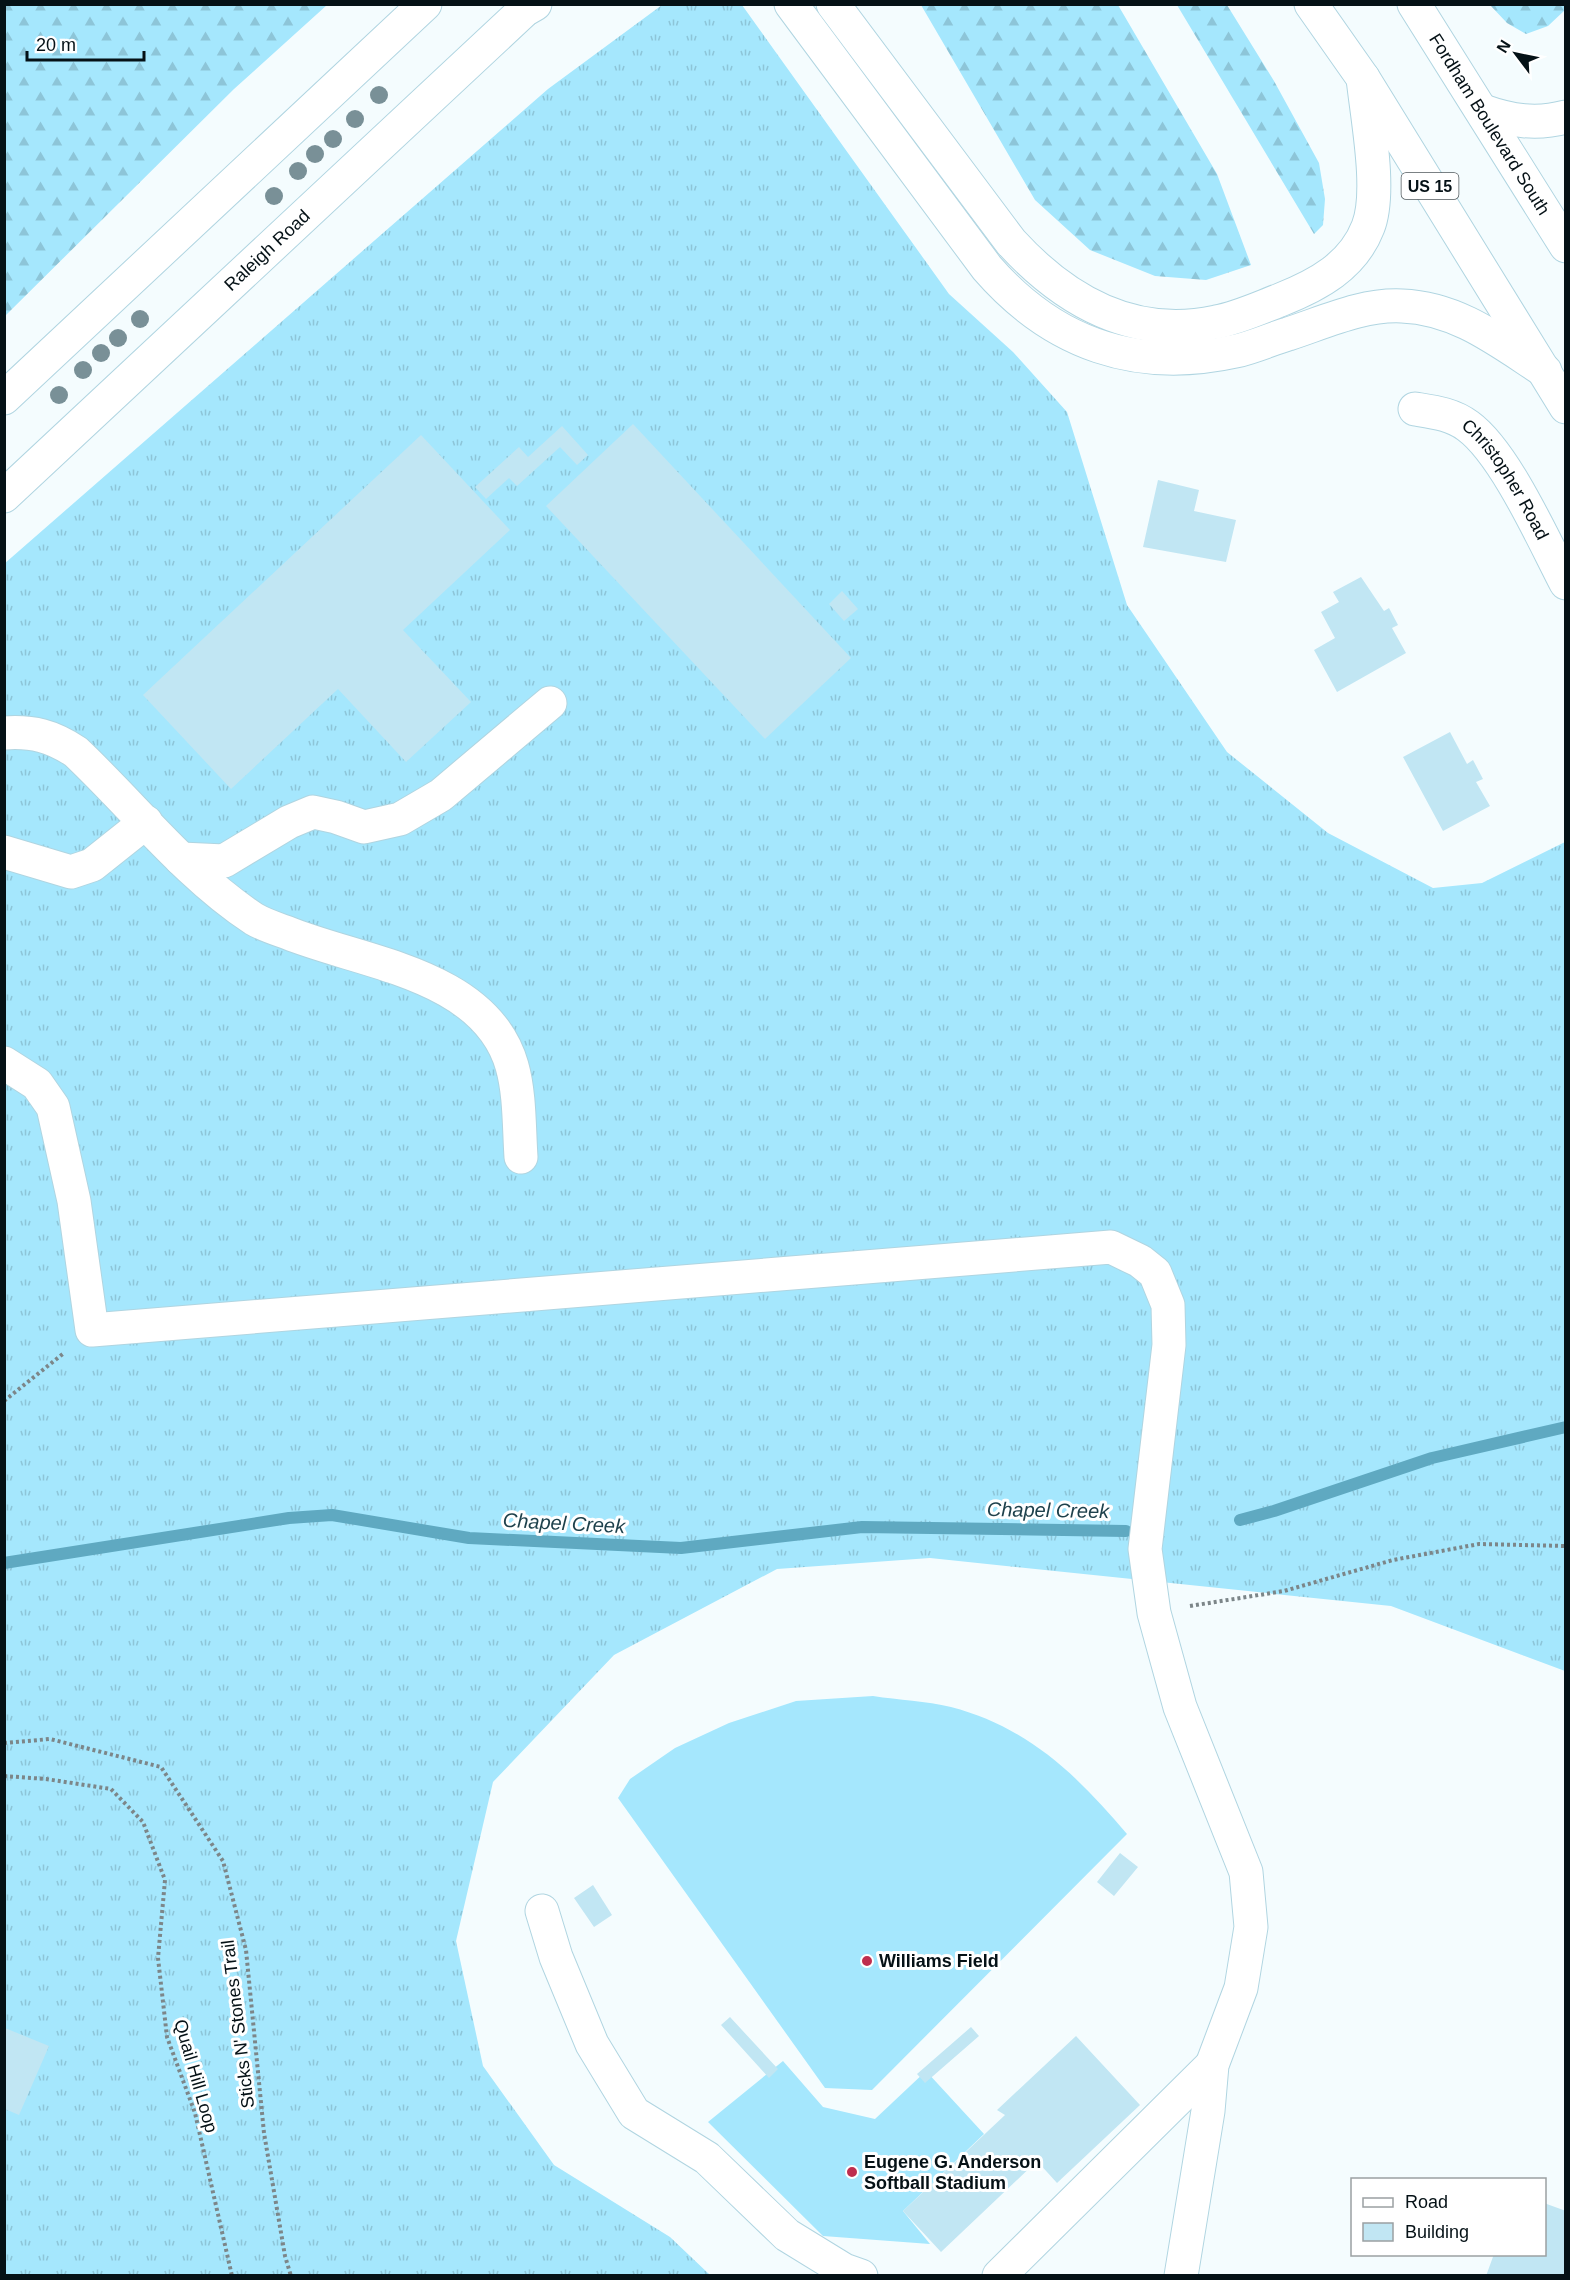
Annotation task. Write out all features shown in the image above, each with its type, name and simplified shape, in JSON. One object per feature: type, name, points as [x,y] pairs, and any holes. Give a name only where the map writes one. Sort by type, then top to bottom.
[{"type":"main road","points":[[4,398],[424,4]]},
{"type":"main road","points":[[791,4],[987,268],[1022,305],[1072,336],[1100,347],[1125,353],[1155,359],[1181,359],[1238,350],[1376,307],[1402,306],[1439,312],[1474,324],[1545,371]]},
{"type":"main road","points":[[833,4],[1011,242],[1031,263],[1054,284],[1094,307],[1132,322],[1163,327],[1190,327],[1244,314],[1305,290],[1340,268],[1352,256],[1369,226],[1373,204],[1373,176],[1363,78]]},
{"type":"main road","name":"US 15","points":[[1311,4],[1363,78],[1566,407]]},
{"type":"main road","name":"Fordham Boulevard South","points":[[1414,4],[1566,246]]},
{"type":"main road","name":"Raleigh Road","points":[[4,496],[531,6]]},
{"type":"main road","points":[[1483,111],[1521,123],[1566,117]]},
{"type":"main road","name":"Christopher Road","points":[[1415,409],[1445,414],[1460,422],[1490,448],[1521,497],[1566,583]]},
{"type":"main road","points":[[181,859],[224,861],[289,822],[313,812],[364,827],[400,819],[441,795],[550,703]]},
{"type":"main road","points":[[4,733],[29,732],[57,739],[76,752],[199,878],[256,920],[310,942],[398,968],[434,983],[476,1010],[507,1050],[513,1068],[521,1156]]},
{"type":"main road","points":[[4,852],[72,872],[92,865],[146,822]]},
{"type":"main road","points":[[4,1063],[37,1084],[53,1107],[74,1201],[92,1330],[1111,1247],[1140,1261],[1155,1273],[1168,1305],[1169,1345],[1145,1549],[1154,1613],[1180,1707],[1246,1872],[1251,1927],[1241,1988],[1212,2065],[1208,2111],[1181,2276]]},
{"type":"main road","points":[[542,1911],[556,1957],[592,2044],[634,2113],[707,2158],[787,2235],[844,2270],[861,2276]]},
{"type":"main road","points":[[999,2276],[1212,2065]]},
{"type":"path","points":[[4,1401],[92,1330]]},
{"type":"path","points":[[1154,1613],[1284,1591],[1393,1560],[1479,1544],[1566,1546]]},
{"type":"path","name":"Sticks N' Stones Trail","points":[[4,1743],[50,1739],[161,1767],[223,1861],[246,1950],[264,2133],[285,2256],[291,2276]]},
{"type":"path","name":"Quail Hill Loop","points":[[4,1776],[46,1779],[111,1789],[143,1822],[165,1880],[158,1958],[167,2037],[195,2113],[232,2276]]},
{"type":"green space","points":[[5,4],[327,5],[234,89],[5,316]]},
{"type":"green space","points":[[662,5],[742,5],[949,294],[1013,352],[1067,412],[1127,605],[1227,752],[1328,833],[1433,888],[1482,883],[1565,842],[1565,1671],[1391,1606],[930,1558],[777,1569],[614,1655],[493,1782],[456,1941],[483,2066],[554,2165],[670,2237],[710,2275],[5,2275],[4,564],[548,89]]},
{"type":"green space","points":[[921,5],[1118,5],[1217,174],[1251,265],[1206,280],[1155,276],[1090,250],[1035,200]]},
{"type":"green space","points":[[1177,5],[1227,5],[1274,81],[1319,163],[1325,199],[1323,225],[1314,234]]},
{"type":"green space","points":[[1490,5],[1565,5],[1565,10],[1548,26],[1526,34],[1507,23]]},
{"type":"green space","name":"Williams Field","points":[[873,1696],[951,1707],[1004,1727],[1050,1756],[1090,1792],[1127,1834],[872,2090],[825,2088],[618,1798],[630,1779],[675,1748],[729,1723],[796,1701]]},
{"type":"green space","name":"Eugene G. Anderson Softball Stadium","points":[[783,2061],[823,2107],[875,2119],[926,2071],[984,2134],[903,2211],[930,2244],[823,2236],[708,2122]]},
{"type":"building","points":[[633,424],[851,658],[765,739],[546,506]]},
{"type":"building","points":[[562,426],[588,455],[577,465],[560,447],[517,486],[509,478],[486,499],[475,487],[519,447],[528,457]]},
{"type":"building","points":[[421,435],[510,530],[403,630],[471,702],[406,762],[338,689],[231,789],[143,695]]},
{"type":"building","points":[[1158,480],[1199,490],[1194,511],[1236,520],[1226,562],[1143,547]]},
{"type":"building","points":[[1361,577],[1384,611],[1389,608],[1398,625],[1392,628],[1406,653],[1337,692],[1314,650],[1335,638],[1321,612],[1339,602],[1333,592]]},
{"type":"building","points":[[842,591],[858,609],[844,621],[829,604]]},
{"type":"building","points":[[1450,732],[1467,764],[1473,760],[1483,779],[1476,782],[1490,806],[1443,831],[1403,757]]},
{"type":"building","points":[[1120,1853],[1138,1867],[1114,1896],[1097,1882]]},
{"type":"building","points":[[593,1885],[612,1915],[594,1927],[574,1898]]},
{"type":"building","points":[[730,2017],[778,2069],[769,2078],[721,2025]]},
{"type":"building","points":[[971,2027],[979,2036],[925,2083],[917,2074]]},
{"type":"building","points":[[5,2028],[49,2046],[19,2115],[5,2109]]},
{"type":"building","points":[[1076,2036],[1140,2105],[1057,2183],[1037,2161],[941,2252],[903,2211],[1005,2115],[997,2110]]},
{"type":"building","points":[[1546,2204],[1566,2211],[1566,2276],[1486,2276],[1493,2256],[1546,2256]]},
{"type":"waterway","name":"Chapel Creek","points":[[1240,1520],[1274,1511],[1432,1458],[1566,1427]]},
{"type":"waterway","name":"Chapel Creek","points":[[4,1563],[289,1518],[332,1515],[469,1538],[681,1548],[862,1527],[1126,1531]]},
{"type":"place","name":"Williams Field","points":[[867,1961]]},
{"type":"place","name":"Eugene G. Anderson Softball Stadium","points":[[852,2172]]}]
